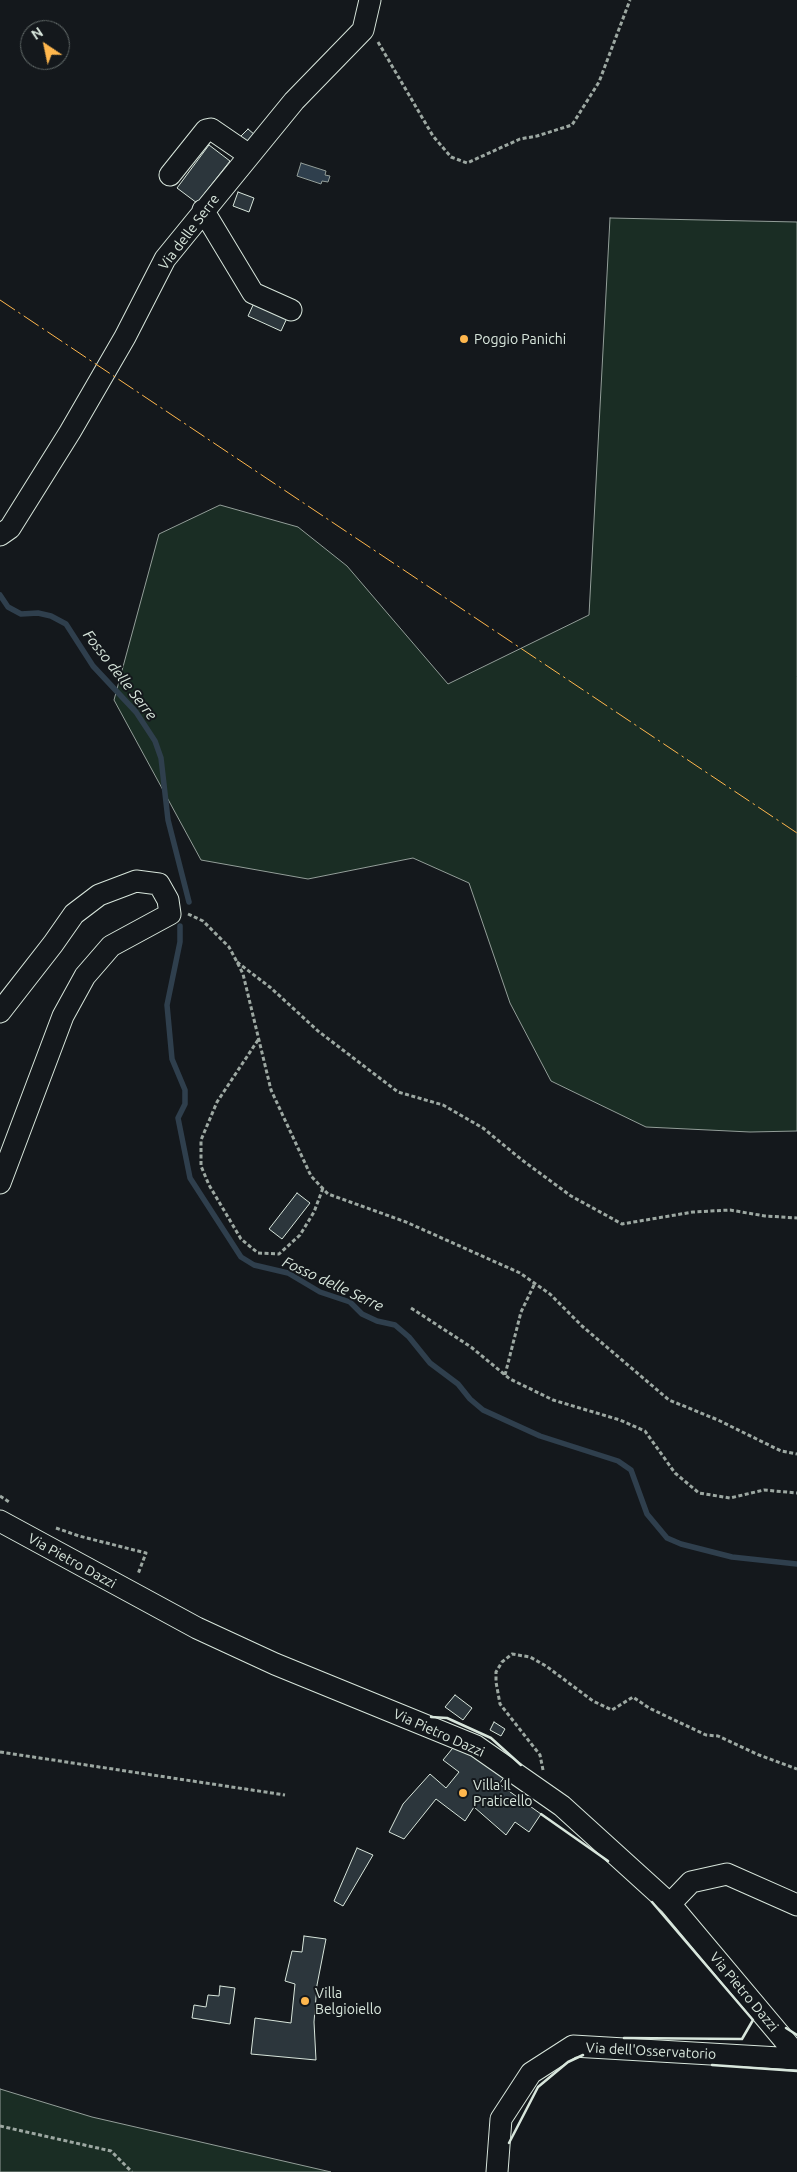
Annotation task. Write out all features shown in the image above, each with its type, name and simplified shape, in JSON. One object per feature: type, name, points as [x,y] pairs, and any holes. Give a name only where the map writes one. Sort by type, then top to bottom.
[{"type":"street","points":[[363,30],[370,0]]},
{"type":"street","name":"Via delle Serre","points":[[0,536],[10,528],[70,432],[125,337],[165,260],[203,210],[294,100],[363,30]]},
{"type":"street","points":[[170,175],[206,130],[211,129],[249,155]]},
{"type":"street","points":[[203,210],[253,292],[291,310]]},
{"type":"street","points":[[0,1012],[74,914],[99,895],[136,881],[159,884],[168,900],[170,914],[111,946],[85,976],[63,1016],[0,1183]]},
{"type":"street","name":"Via Pietro Dazzi","points":[[0,1521],[130,1593],[198,1628],[275,1664],[476,1746],[562,1806],[670,1904],[797,2055]]},
{"type":"street","points":[[670,1904],[691,1882],[727,1874],[797,1905]]},
{"type":"street","name":"Via dell'Osservatorio","points":[[497,2172],[501,2119],[531,2074],[573,2046],[797,2060]]},
{"type":"path","points":[[363,30],[375,36],[433,136],[451,157],[467,164],[520,139],[572,125],[599,82],[630,0]]},
{"type":"path","points":[[170,914],[188,914],[203,921],[229,947],[243,974],[272,1090],[311,1176],[328,1194],[406,1222],[520,1273],[550,1294],[582,1326],[670,1400],[718,1420],[781,1451],[797,1454]]},
{"type":"path","points":[[237,962],[271,988],[318,1031],[398,1092],[443,1105],[483,1128],[571,1196],[622,1224],[692,1212],[730,1210],[765,1216],[797,1218]]},
{"type":"path","points":[[258,1039],[217,1102],[201,1140],[201,1166],[209,1185],[241,1239],[258,1254],[279,1254],[300,1235],[314,1212],[323,1188]]},
{"type":"path","points":[[506,1375],[521,1312],[535,1283]]},
{"type":"path","points":[[410,1308],[471,1347],[506,1375],[553,1400],[620,1420],[645,1431],[675,1473],[698,1493],[730,1498],[764,1490],[797,1493]]},
{"type":"path","points":[[0,1496],[14,1505]]},
{"type":"path","points":[[52,1526],[79,1536],[146,1553],[130,1593]]},
{"type":"path","points":[[538,1789],[543,1768],[540,1755],[506,1714],[500,1704],[497,1692],[496,1672],[502,1662],[512,1654],[530,1656],[593,1701],[612,1710],[633,1697],[648,1708],[683,1722],[706,1735],[727,1739],[760,1755],[797,1769]]},
{"type":"path","points":[[0,1752],[285,1795]]},
{"type":"path","points":[[0,2126],[111,2152],[132,2172]]},
{"type":"green space","points":[[610,218],[797,222],[797,1131],[750,1132],[646,1127],[551,1081],[510,1003],[469,883],[413,858],[308,879],[201,860],[114,700],[159,534],[220,505],[298,527],[347,566],[448,684],[589,615]]},
{"type":"green space","points":[[0,2089],[92,2117],[331,2172],[0,2172]]},
{"type":"water","points":[[301,163],[326,171],[325,175],[330,176],[328,182],[322,181],[321,184],[297,176]]},
{"type":"building","points":[[248,129],[255,135],[246,145],[239,138]]},
{"type":"building","points":[[209,145],[230,161],[197,203],[177,188]]},
{"type":"building","points":[[238,192],[254,198],[249,212],[233,206]]},
{"type":"building","points":[[254,303],[287,318],[281,331],[248,316]]},
{"type":"building","points":[[297,1193],[310,1203],[282,1239],[269,1229]]},
{"type":"building","points":[[455,1695],[472,1708],[463,1720],[445,1707]]},
{"type":"building","points":[[494,1722],[505,1729],[501,1736],[490,1730]]},
{"type":"building","name":"Villa Il Praticello","points":[[457,1743],[506,1775],[499,1784],[541,1814],[529,1832],[515,1822],[506,1835],[474,1807],[465,1821],[436,1799],[404,1839],[389,1832],[403,1804],[430,1774],[446,1788],[459,1772],[443,1760]]},
{"type":"building","points":[[357,1848],[373,1855],[343,1906],[334,1901]]},
{"type":"building","name":"Villa Belgioiello","points":[[304,1936],[326,1939],[317,1985],[314,2022],[316,2060],[251,2054],[255,2018],[291,2023],[295,1984],[285,1981],[292,1951],[302,1952]]},
{"type":"building","points":[[220,1986],[235,1988],[230,2024],[192,2018],[194,2005],[206,2007],[208,1995],[219,1996]]},
{"type":"waterway","name":"Fosso delle Serre","points":[[0,595],[8,607],[21,614],[38,613],[51,616],[66,624],[93,666],[136,712],[155,741],[161,758],[168,820],[189,902]]},
{"type":"waterway","name":"Fosso delle Serre","points":[[180,926],[180,942],[167,1005],[172,1059],[185,1090],[185,1104],[178,1118],[190,1178],[241,1257],[254,1265],[288,1273],[320,1292],[350,1302],[362,1314],[377,1321],[395,1325],[409,1337],[430,1363],[458,1384],[470,1399],[483,1410],[540,1436],[618,1461],[631,1470],[647,1514],[667,1538],[681,1544],[732,1557],[797,1564]]},
{"type":"wall","points":[[431,1717],[447,1718],[491,1738],[521,1765]]},
{"type":"wall","points":[[541,1814],[608,1861]]},
{"type":"wall","points":[[624,2038],[742,2039],[753,2020],[652,1902]]},
{"type":"wall","points":[[786,2028],[797,2035]]},
{"type":"wall","points":[[509,2143],[538,2087],[568,2062],[583,2055]]},
{"type":"wall","points":[[712,2065],[797,2071]]},
{"type":"power","points":[[0,300],[797,833]]},
{"type":"place","name":"Poggio Panichi","points":[[464,339]]},
{"type":"place","name":"Villa Il Praticello","points":[[463,1793]]},
{"type":"place","name":"Villa Belgioiello","points":[[305,2001]]}]
